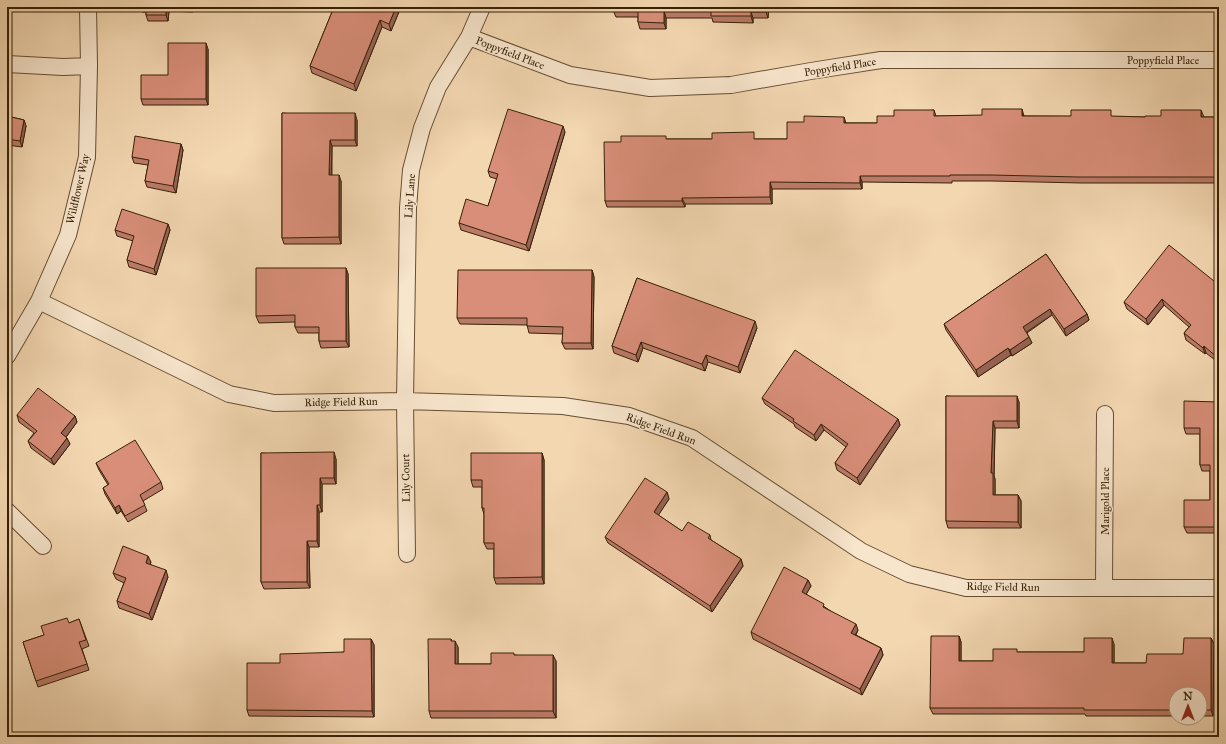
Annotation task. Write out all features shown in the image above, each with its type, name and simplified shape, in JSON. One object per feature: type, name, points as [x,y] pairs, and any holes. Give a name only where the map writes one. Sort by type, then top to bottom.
[{"type":"street","name":"Wildflower Way","points":[[7,356],[39,301],[68,235],[87,157],[89,66],[88,7]]},
{"type":"street","name":"Lily Lane","points":[[405,401],[408,208],[411,170],[422,128],[438,87],[469,37],[482,7]]},
{"type":"street","name":"Poppyfield Place","points":[[469,37],[570,75],[650,88],[731,85],[882,60],[1219,60]]},
{"type":"street","points":[[7,64],[63,67],[89,66]]},
{"type":"street","name":"Ridge Field Run","points":[[39,301],[229,394],[274,403],[405,401],[563,406],[629,416],[692,438],[861,551],[909,574],[966,588],[1219,588]]},
{"type":"street","name":"Lily Court","points":[[405,401],[407,554]]},
{"type":"street","name":"Marigold Place","points":[[1104,587],[1105,414]]},
{"type":"street","points":[[7,511],[43,546]]},
{"type":"green space","points":[[49,733],[348,735],[348,737],[49,737]]},
{"type":"building","points":[[146,7],[166,7],[166,15],[146,15]]},
{"type":"building","points":[[334,7],[396,7],[389,24],[380,20],[354,84],[310,66]]},
{"type":"building","points":[[613,7],[766,7],[766,12],[751,12],[751,16],[711,16],[711,11],[664,11],[664,23],[638,22],[638,11],[613,10]]},
{"type":"building","points":[[168,43],[206,43],[206,99],[141,99],[141,75],[168,75]]},
{"type":"building","points":[[508,109],[563,126],[526,245],[459,223],[466,199],[488,206],[498,174],[488,171]]},
{"type":"building","points":[[982,109],[1022,109],[1022,116],[1071,116],[1071,110],[1111,110],[1111,116],[1145,117],[1161,116],[1161,110],[1201,110],[1201,117],[1219,117],[1219,177],[1079,177],[990,175],[860,176],[860,183],[770,182],[770,197],[682,198],[682,201],[605,201],[604,142],[621,142],[621,136],[666,136],[666,139],[712,139],[712,133],[754,132],[754,139],[787,139],[787,122],[804,122],[804,116],[844,117],[844,123],[877,123],[877,116],[894,116],[894,110],[934,110],[934,116],[982,115]]},
{"type":"building","points":[[282,113],[355,113],[355,140],[330,140],[329,175],[339,175],[339,237],[282,238]]},
{"type":"building","points":[[7,116],[24,120],[20,141],[7,139]]},
{"type":"building","points":[[135,136],[181,144],[173,186],[145,181],[149,160],[132,157]]},
{"type":"building","points":[[122,209],[168,224],[154,269],[127,260],[134,236],[115,230]]},
{"type":"building","points":[[1169,245],[1219,285],[1219,359],[1204,346],[1203,348],[1184,333],[1191,325],[1162,299],[1146,319],[1124,302]]},
{"type":"building","points":[[1046,254],[1087,314],[1064,329],[1050,309],[1023,327],[1029,337],[1010,350],[1008,348],[976,370],[944,324]]},
{"type":"building","points":[[256,268],[346,268],[346,341],[319,341],[319,327],[295,327],[295,315],[256,316]]},
{"type":"building","points":[[458,270],[592,270],[591,343],[562,343],[563,327],[527,326],[527,318],[457,318]]},
{"type":"building","points":[[637,278],[755,321],[738,367],[706,355],[702,364],[641,342],[636,355],[612,346]]},
{"type":"building","points":[[795,350],[898,419],[857,478],[835,463],[848,444],[821,424],[814,435],[793,421],[794,419],[762,398]]},
{"type":"building","points":[[38,388],[75,416],[61,433],[67,438],[51,459],[28,441],[37,431],[17,415]]},
{"type":"building","points":[[946,396],[1017,396],[1017,421],[993,421],[991,473],[993,473],[993,495],[1018,495],[1018,522],[946,521]]},
{"type":"building","points":[[1184,401],[1219,402],[1219,527],[1184,527],[1184,500],[1210,500],[1210,465],[1200,465],[1200,428],[1184,428]]},
{"type":"building","points":[[135,440],[161,482],[140,495],[145,505],[125,516],[119,505],[115,508],[103,488],[109,484],[96,463]]},
{"type":"building","points":[[334,452],[334,478],[320,478],[320,505],[317,505],[317,541],[307,541],[307,582],[261,582],[261,453]]},
{"type":"building","points":[[471,453],[542,453],[542,577],[494,578],[494,543],[484,543],[482,480],[471,480]]},
{"type":"building","points":[[645,478],[667,492],[654,512],[682,531],[688,522],[710,535],[708,538],[741,559],[710,606],[605,537]]},
{"type":"building","points":[[123,546],[148,556],[146,563],[166,570],[149,614],[117,601],[126,578],[113,573]]},
{"type":"building","points":[[784,567],[808,580],[802,592],[824,604],[823,607],[856,624],[851,633],[881,648],[860,689],[751,632]]},
{"type":"building","points":[[67,618],[69,623],[79,619],[86,640],[79,642],[87,664],[36,681],[23,642],[44,635],[41,626]]},
{"type":"building","points":[[931,636],[959,636],[959,661],[993,661],[993,649],[1017,649],[1017,652],[1084,652],[1084,638],[1112,638],[1112,663],[1146,663],[1147,654],[1183,654],[1184,638],[1211,638],[1211,710],[1208,710],[1208,686],[1168,686],[1168,710],[1084,710],[1084,708],[930,708]]},
{"type":"building","points":[[344,639],[371,639],[372,711],[247,710],[247,663],[280,663],[280,654],[344,652]]},
{"type":"building","points":[[428,639],[451,639],[451,641],[455,641],[455,664],[491,664],[491,653],[514,653],[514,655],[553,655],[553,711],[429,711]]}]
